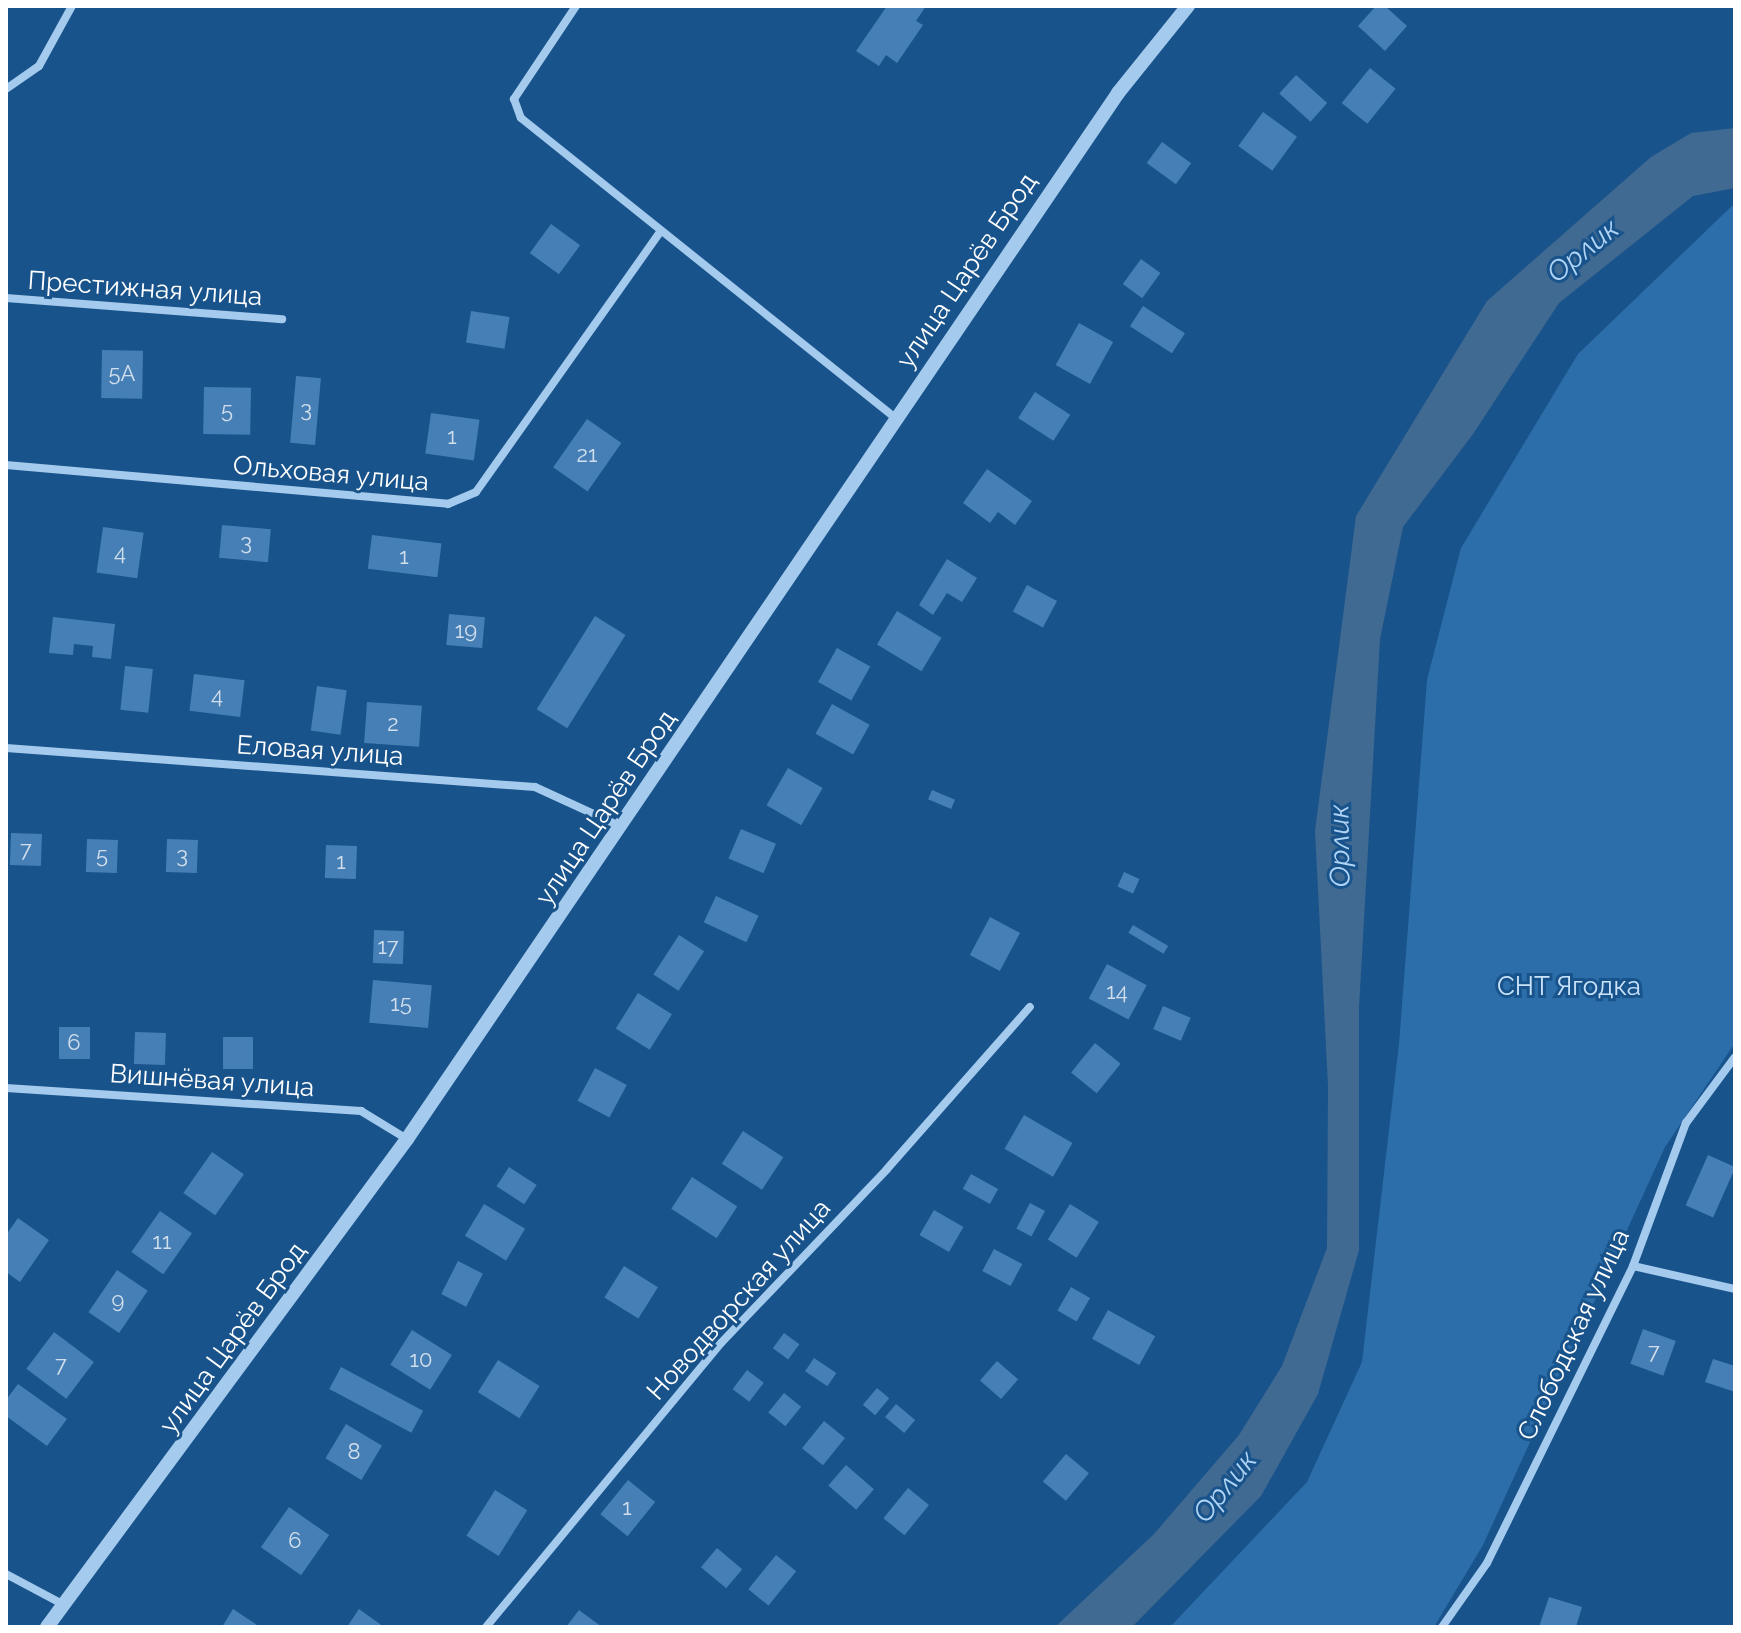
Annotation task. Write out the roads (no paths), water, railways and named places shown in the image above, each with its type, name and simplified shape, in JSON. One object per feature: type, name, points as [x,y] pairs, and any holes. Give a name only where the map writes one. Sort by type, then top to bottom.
[{"type":"street","points":[[6,89],[39,66],[72,6]]},
{"type":"street","points":[[576,6],[514,99],[521,118],[897,419]]},
{"type":"street","name":"улица Царёв Брод","points":[[47,1627],[407,1139],[623,827],[1118,93],[1188,6]]},
{"type":"street","name":"Ольховая улица","points":[[6,465],[448,504],[476,492],[660,232]]},
{"type":"street","name":"Престижная улица","points":[[6,298],[282,319]]},
{"type":"street","name":"Еловая улица","points":[[6,748],[535,787],[623,827]]},
{"type":"street","name":"Новодворская улица","points":[[486,1627],[721,1343],[887,1169],[1030,1007]]},
{"type":"street","name":"Слободская улица","points":[[1442,1627],[1487,1563],[1633,1266],[1686,1123],[1735,1057]]},
{"type":"street","name":"Вишнёвая улица","points":[[6,1088],[361,1111],[407,1139]]},
{"type":"street","points":[[1633,1266],[1735,1289]]},
{"type":"street","points":[[6,1574],[64,1605]]},
{"type":"water","name":"Орлик","points":[[1735,128],[1735,188],[1693,196],[1559,303],[1473,434],[1403,527],[1380,639],[1359,1007],[1359,1250],[1318,1394],[1261,1496],[1132,1627],[1055,1627],[1154,1534],[1239,1435],[1282,1366],[1327,1248],[1328,1086],[1315,831],[1356,516],[1487,301],[1651,157],[1691,133]]},
{"type":"park label","name":"СНТ Ягодка","points":[[1569,987]]}]
